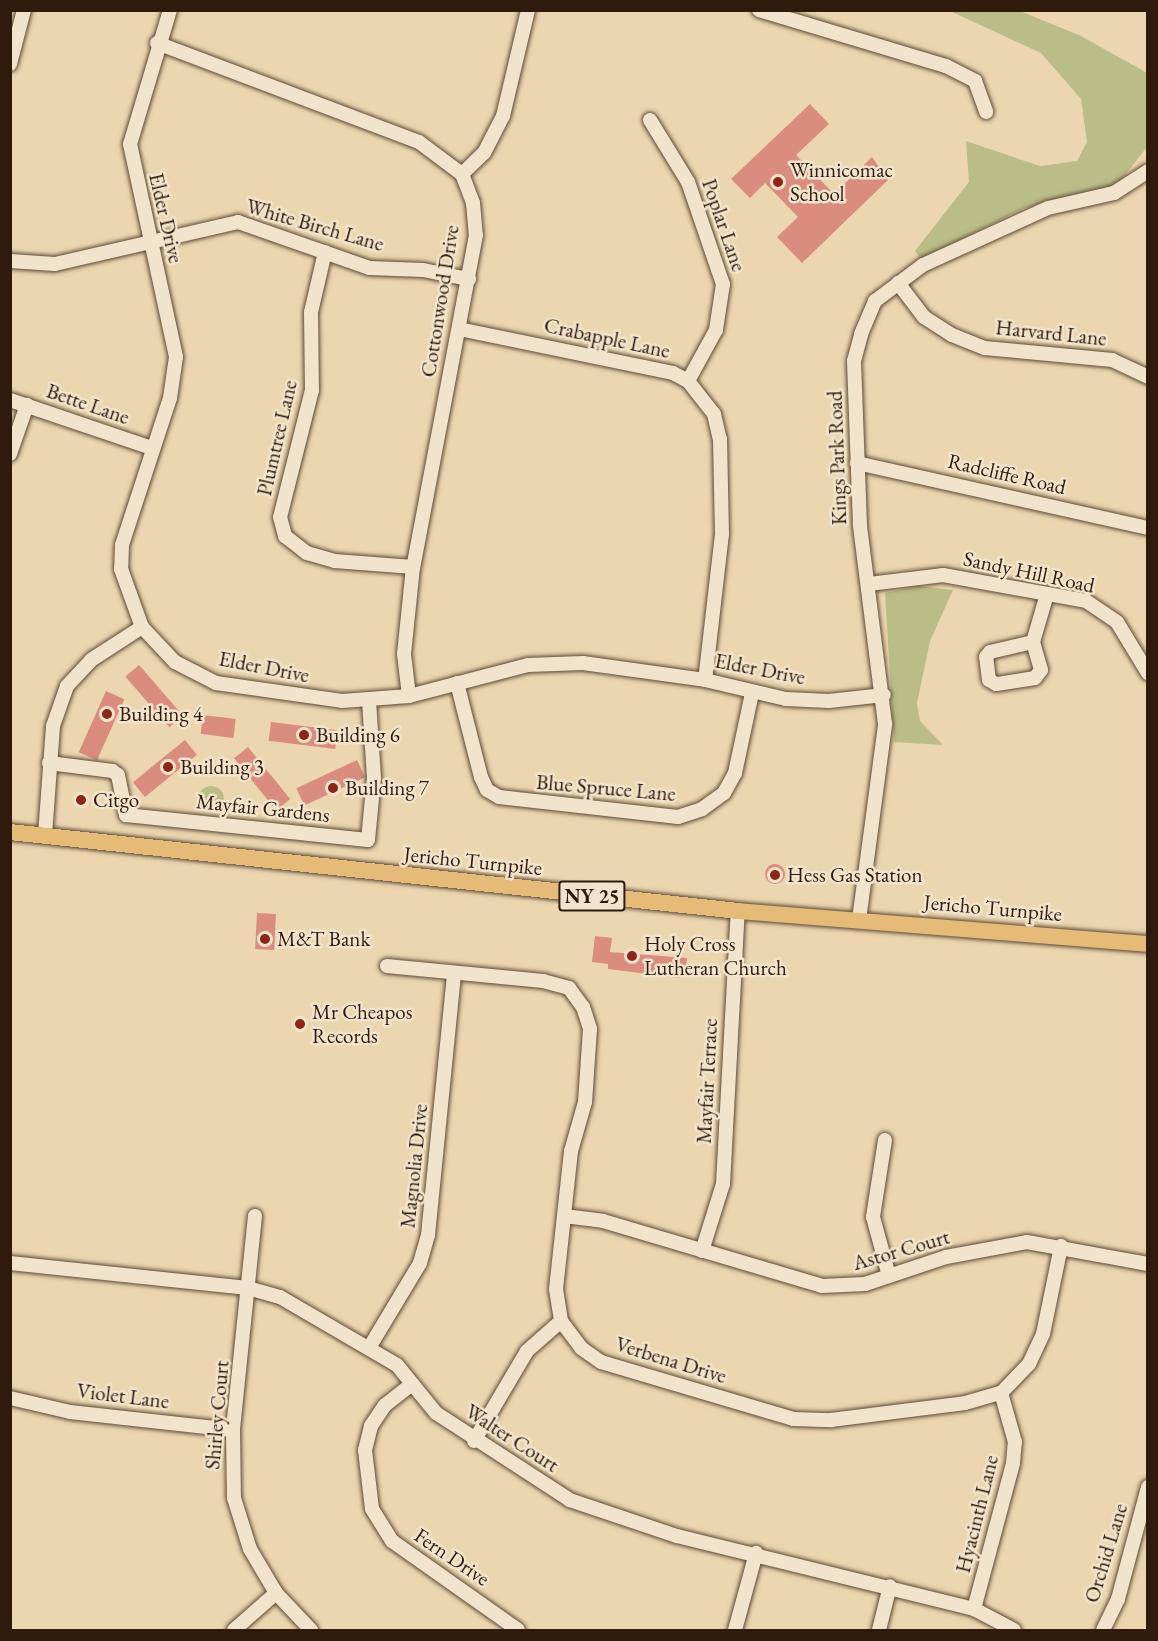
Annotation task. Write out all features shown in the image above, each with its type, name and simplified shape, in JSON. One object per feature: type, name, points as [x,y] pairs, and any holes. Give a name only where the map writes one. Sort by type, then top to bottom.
[{"type":"main road","name":"Jericho Turnpike","points":[[10,832],[738,911],[1148,944]]},
{"type":"street","points":[[10,64],[24,10]]},
{"type":"street","name":"Elder Drive","points":[[170,10],[157,43],[130,144],[148,239],[176,357],[170,398],[122,544],[123,578],[142,627],[175,662],[216,683],[261,692],[369,701],[409,696],[528,665],[583,663],[705,680],[752,693],[829,701],[884,695]]},
{"type":"street","points":[[157,43],[419,141],[462,174],[484,153],[503,116],[528,10]]},
{"type":"street","points":[[759,10],[946,66],[975,81],[986,112]]},
{"type":"street","name":"Poplar Lane","points":[[650,120],[688,182],[723,284],[716,330],[688,381]]},
{"type":"street","name":"Kings Park Road","points":[[859,920],[885,724],[884,695],[869,584],[857,463],[854,361],[875,301],[923,265],[1048,208],[1114,193],[1148,171]]},
{"type":"street","name":"Cottonwood Drive","points":[[409,696],[404,654],[413,567],[476,235],[473,203],[462,174]]},
{"type":"street","name":"White Birch Lane","points":[[10,261],[55,264],[148,239],[238,222],[369,268],[423,270],[469,279]]},
{"type":"street","name":"Plumtree Lane","points":[[325,252],[311,312],[312,390],[280,517],[285,536],[307,553],[335,561],[413,567]]},
{"type":"street","name":"Harvard Lane","points":[[898,283],[924,316],[952,335],[985,348],[1112,360],[1148,376]]},
{"type":"street","name":"Crabapple Lane","points":[[459,329],[657,368],[688,381],[714,414],[720,439],[722,534],[705,680]]},
{"type":"street","name":"Bette Lane","points":[[10,400],[152,448]]},
{"type":"street","points":[[10,454],[27,405]]},
{"type":"street","name":"Radcliffe Road","points":[[857,463],[1148,528]]},
{"type":"street","name":"Sandy Hill Road","points":[[869,584],[943,575],[1047,594],[1102,610],[1130,639],[1148,673]]},
{"type":"street","points":[[1033,642],[1047,594]]},
{"type":"street","points":[[45,835],[53,726],[67,686],[91,660],[142,627]]},
{"type":"street","name":"Blue Spruce Lane","points":[[458,683],[481,777],[487,790],[499,797],[678,817],[702,809],[724,793],[735,773],[752,693]]},
{"type":"street","name":"Mayfair Gardens","points":[[49,763],[112,771],[118,775],[126,815],[368,840],[374,778],[369,701]]},
{"type":"street","name":"Mayfair Terrace","points":[[702,1251],[723,1184],[738,911]]},
{"type":"street","name":"Verbena Drive","points":[[387,966],[543,981],[569,988],[583,1006],[590,1029],[585,1102],[571,1151],[556,1289],[561,1321],[581,1348],[601,1362],[793,1419],[897,1413],[1001,1393]]},
{"type":"street","name":"Magnolia Drive","points":[[369,1348],[420,1263],[428,1235],[454,973]]},
{"type":"street","points":[[885,1140],[873,1217],[889,1276]]},
{"type":"street","name":"Shirley Court","points":[[255,1216],[233,1430],[234,1498],[250,1549],[276,1593],[310,1630]]},
{"type":"street","name":"Astor Court","points":[[564,1216],[603,1221],[822,1286],[843,1287],[889,1276],[946,1257],[1027,1242],[1061,1246],[1148,1264]]},
{"type":"street","points":[[1001,1393],[1029,1364],[1043,1334],[1061,1246]]},
{"type":"street","name":"Walter Court","points":[[10,1263],[248,1288],[280,1297],[398,1365],[436,1413],[474,1441],[570,1500],[614,1518],[974,1609],[1014,1630]]},
{"type":"street","points":[[474,1441],[527,1351],[561,1321]]},
{"type":"street","name":"Fern Drive","points":[[412,1384],[385,1406],[371,1426],[365,1460],[372,1509],[392,1541],[518,1630]]},
{"type":"street","name":"Hyacinth Lane","points":[[974,1609],[1013,1463],[1014,1442],[1001,1393]]},
{"type":"street","name":"Violet Lane","points":[[10,1398],[70,1412],[233,1430]]},
{"type":"street","name":"Orchid Lane","points":[[1103,1630],[1118,1599],[1148,1487]]},
{"type":"street","points":[[735,1630],[756,1553]]},
{"type":"street","points":[[879,1630],[890,1586]]},
{"type":"street","points":[[234,1630],[276,1593]]},
{"type":"green space","points":[[950,11],[1020,11],[1081,36],[1147,73],[1147,147],[1117,185],[1024,208],[921,259],[915,251],[969,182],[966,141],[1040,166],[1077,161],[1087,142],[1081,99],[1041,53]]},
{"type":"green space","points":[[919,586],[953,590],[930,641],[917,703],[920,721],[943,745],[894,742],[885,593]]},
{"type":"green space","points":[[211,786],[220,790],[224,799],[220,808],[211,812],[202,808],[198,799],[202,790]]},
{"type":"building","name":"Winnicomac School","points":[[810,104],[829,124],[796,155],[834,194],[872,157],[888,180],[802,263],[777,237],[798,217],[765,183],[750,198],[731,179]]},
{"type":"building","points":[[139,665],[183,716],[169,727],[125,677]]},
{"type":"building","name":"Building 4","points":[[106,691],[124,699],[97,760],[79,752]]},
{"type":"building","points":[[203,715],[236,719],[233,738],[201,734]]},
{"type":"building","name":"Building 6","points":[[271,722],[338,730],[335,749],[269,741]]},
{"type":"building","name":"Building 3","points":[[185,740],[197,755],[145,797],[133,782]]},
{"type":"building","points":[[248,747],[290,799],[276,810],[234,758]]},
{"type":"building","name":"Building 7","points":[[357,760],[365,777],[304,806],[296,788]]},
{"type":"building","name":"Hess Gas Station","points":[[771,864],[779,864],[785,870],[785,878],[779,884],[771,884],[765,878],[765,870]]},
{"type":"building","name":"M&T Bank","points":[[257,913],[276,914],[274,950],[255,949]]},
{"type":"building","name":"Holy Cross Lutheran Church","points":[[595,936],[612,938],[610,952],[687,958],[686,969],[682,969],[680,978],[608,969],[608,964],[592,962]]},
{"type":"place","name":"Winnicomac School","points":[[778,182]]},
{"type":"place","name":"Building 4","points":[[107,714]]},
{"type":"place","name":"Building 6","points":[[304,735]]},
{"type":"place","name":"Building 3","points":[[168,767]]},
{"type":"place","name":"Building 7","points":[[333,788]]},
{"type":"place","name":"Citgo","points":[[81,800]]},
{"type":"place","name":"Hess Gas Station","points":[[775,875]]},
{"type":"place","name":"M&T Bank","points":[[265,939]]},
{"type":"place","name":"Holy Cross Lutheran Church","points":[[632,956]]},
{"type":"place","name":"Mr Cheapos Records","points":[[300,1024]]}]
